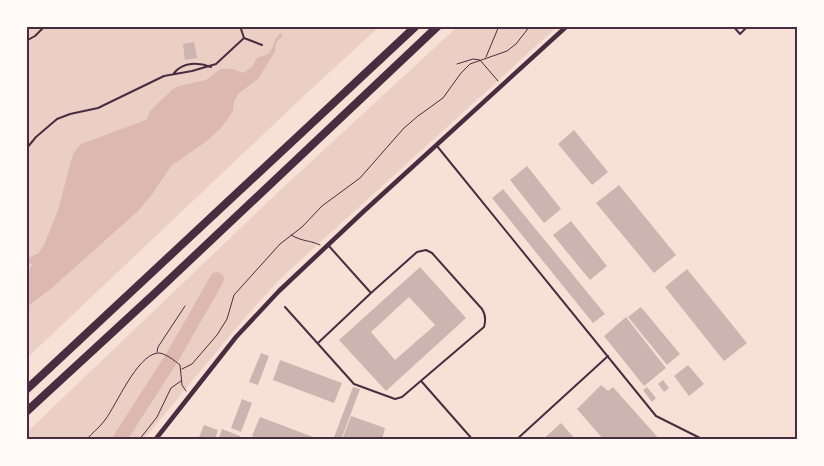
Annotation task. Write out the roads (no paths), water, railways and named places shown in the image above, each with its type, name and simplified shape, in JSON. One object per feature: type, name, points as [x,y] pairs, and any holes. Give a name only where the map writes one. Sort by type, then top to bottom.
[{"type":"highway","points":[[26,390],[416,26]]},
{"type":"highway","points":[[26,412],[438,26]]},
{"type":"street","points":[[155,440],[236,337],[260,310],[567,26]]},
{"type":"lane","points":[[26,41],[36,36],[45,26]]},
{"type":"lane","points":[[240,26],[244,38]]},
{"type":"lane","points":[[733,26],[740,34],[746,27]]},
{"type":"lane","points":[[244,38],[262,45]]},
{"type":"lane","points":[[26,149],[36,136],[57,119],[98,108],[159,78],[211,66],[224,58],[244,38]]},
{"type":"lane","points":[[173,74],[178,68],[197,63],[211,66]]},
{"type":"lane","points":[[437,146],[656,416],[704,440]]},
{"type":"lane","points":[[326,247],[371,293]]},
{"type":"lane","points":[[285,307],[354,384],[394,398],[400,398],[484,327],[486,318],[484,312],[432,253],[426,250],[416,252],[318,343]]},
{"type":"lane","points":[[516,440],[608,356]]},
{"type":"lane","points":[[421,381],[473,440]]},
{"type":"waterway","points":[[119,440],[173,356],[217,279]]}]
